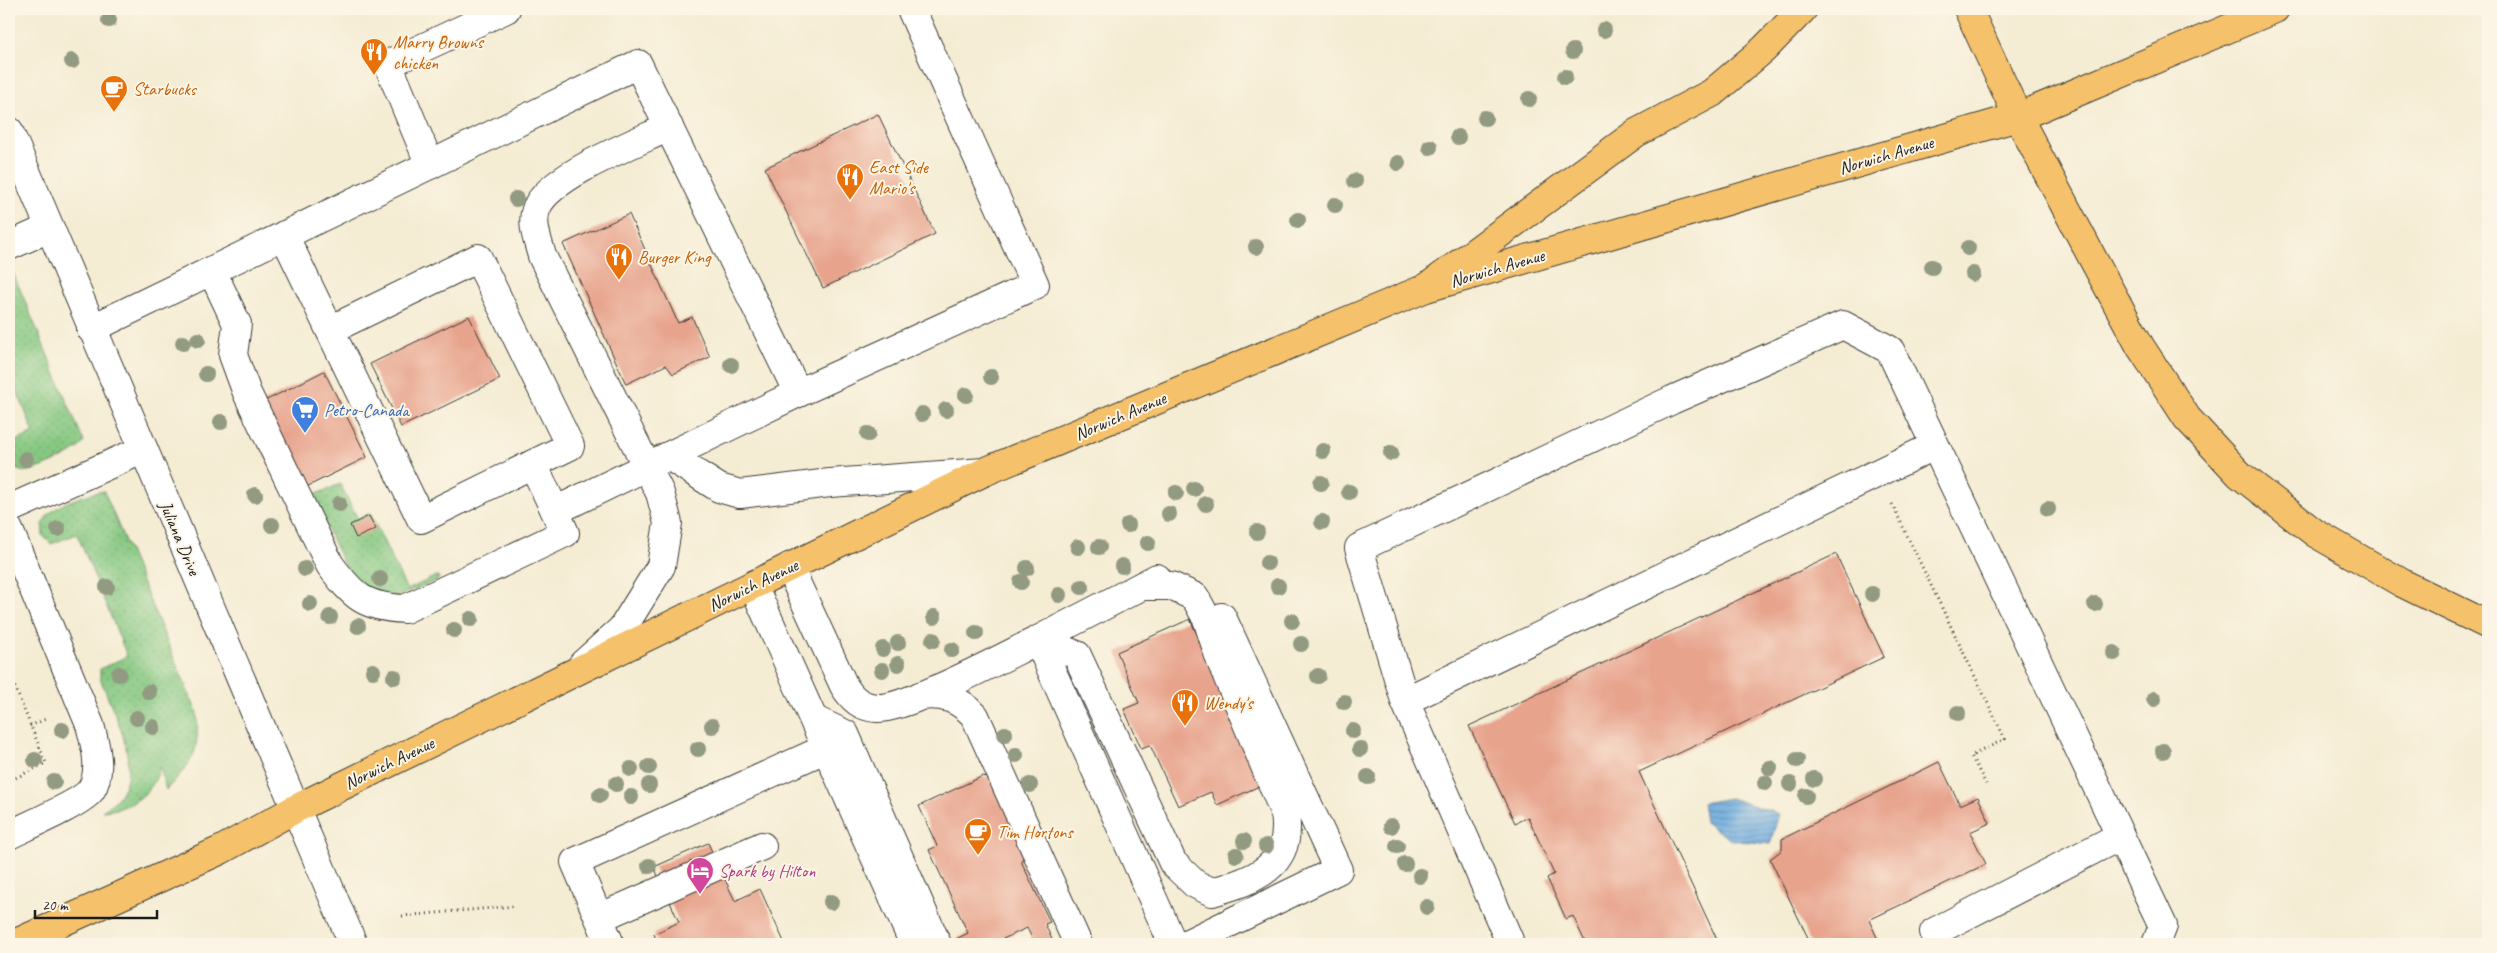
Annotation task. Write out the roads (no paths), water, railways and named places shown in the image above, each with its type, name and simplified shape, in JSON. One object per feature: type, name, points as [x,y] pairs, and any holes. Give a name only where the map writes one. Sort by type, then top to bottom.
[{"type":"main road","points":[[1426,288],[1636,133],[1712,93],[1764,49],[1803,9]]},
{"type":"main road","points":[[1968,9],[2018,117],[2140,346],[2187,418],[2240,475],[2314,533],[2402,583],[2488,625]]},
{"type":"main road","name":"Norwich Avenue","points":[[14,944],[221,850],[295,809],[984,472],[1426,288],[2018,117],[2275,9]]},
{"type":"street","points":[[430,165],[388,64],[506,9]]},
{"type":"street","points":[[555,511],[798,393],[1036,285],[911,9]]},
{"type":"street","points":[[91,329],[638,64],[798,393]]},
{"type":"street","points":[[572,673],[622,629],[661,566],[668,523],[660,493],[658,461],[542,256],[535,231],[536,208],[547,191],[572,174],[669,127]]},
{"type":"street","name":"Juliana Drive","points":[[9,131],[352,944]]},
{"type":"street","points":[[9,246],[49,228]]},
{"type":"street","points":[[284,235],[421,519],[570,446],[478,258],[330,330]]},
{"type":"street","points":[[212,270],[237,324],[233,355],[247,393],[330,565],[344,584],[361,599],[379,608],[405,609],[565,533],[533,464]]},
{"type":"street","points":[[1509,944],[1509,940],[1405,701],[1359,548],[1672,400],[1843,325],[1890,350],[2163,926],[2156,944]]},
{"type":"street","points":[[1405,701],[1934,446]]},
{"type":"street","points":[[9,509],[142,450]]},
{"type":"street","points":[[658,461],[720,488],[740,494],[830,483],[984,472]]},
{"type":"street","points":[[9,530],[90,725],[96,756],[96,772],[91,790],[63,809],[9,835]]},
{"type":"street","points":[[789,567],[844,686],[852,698],[863,706],[888,708],[920,696],[1038,640],[1170,571],[1191,575],[1209,590],[1338,870],[1186,944]]},
{"type":"street","points":[[753,584],[914,944]]},
{"type":"street","points":[[1038,640],[1077,655],[1173,863],[1195,884],[1212,892],[1243,883],[1269,869],[1283,844],[1287,829],[1285,814],[1220,659],[1207,619],[1195,597],[1171,586],[1142,586]]},
{"type":"street","points":[[1038,640],[1173,944]]},
{"type":"street","points":[[920,696],[935,694],[952,698],[962,703],[975,716],[1078,944]]},
{"type":"street","points":[[815,720],[845,734],[937,944]]},
{"type":"street","points":[[610,944],[575,862],[827,748]]},
{"type":"street","points":[[1934,932],[2120,836]]},
{"type":"street","points":[[599,918],[762,846]]},
{"type":"water","points":[[1730,798],[1779,814],[1770,844],[1731,840],[1705,822],[1702,803]]},
{"type":"place","name":"Marry Browns chicken","points":[[374,76]]},
{"type":"place","name":"Starbucks","points":[[114,113]]},
{"type":"place","name":"East Side Mario's","points":[[850,201]]},
{"type":"place","name":"Burger King","points":[[619,281]]},
{"type":"place","name":"Petro-Canada","points":[[305,434]]},
{"type":"place","name":"Wendy's","points":[[1185,727]]},
{"type":"place","name":"Tim Hortons","points":[[978,856]]},
{"type":"place","name":"Spark by Hilton","points":[[700,895]]}]
